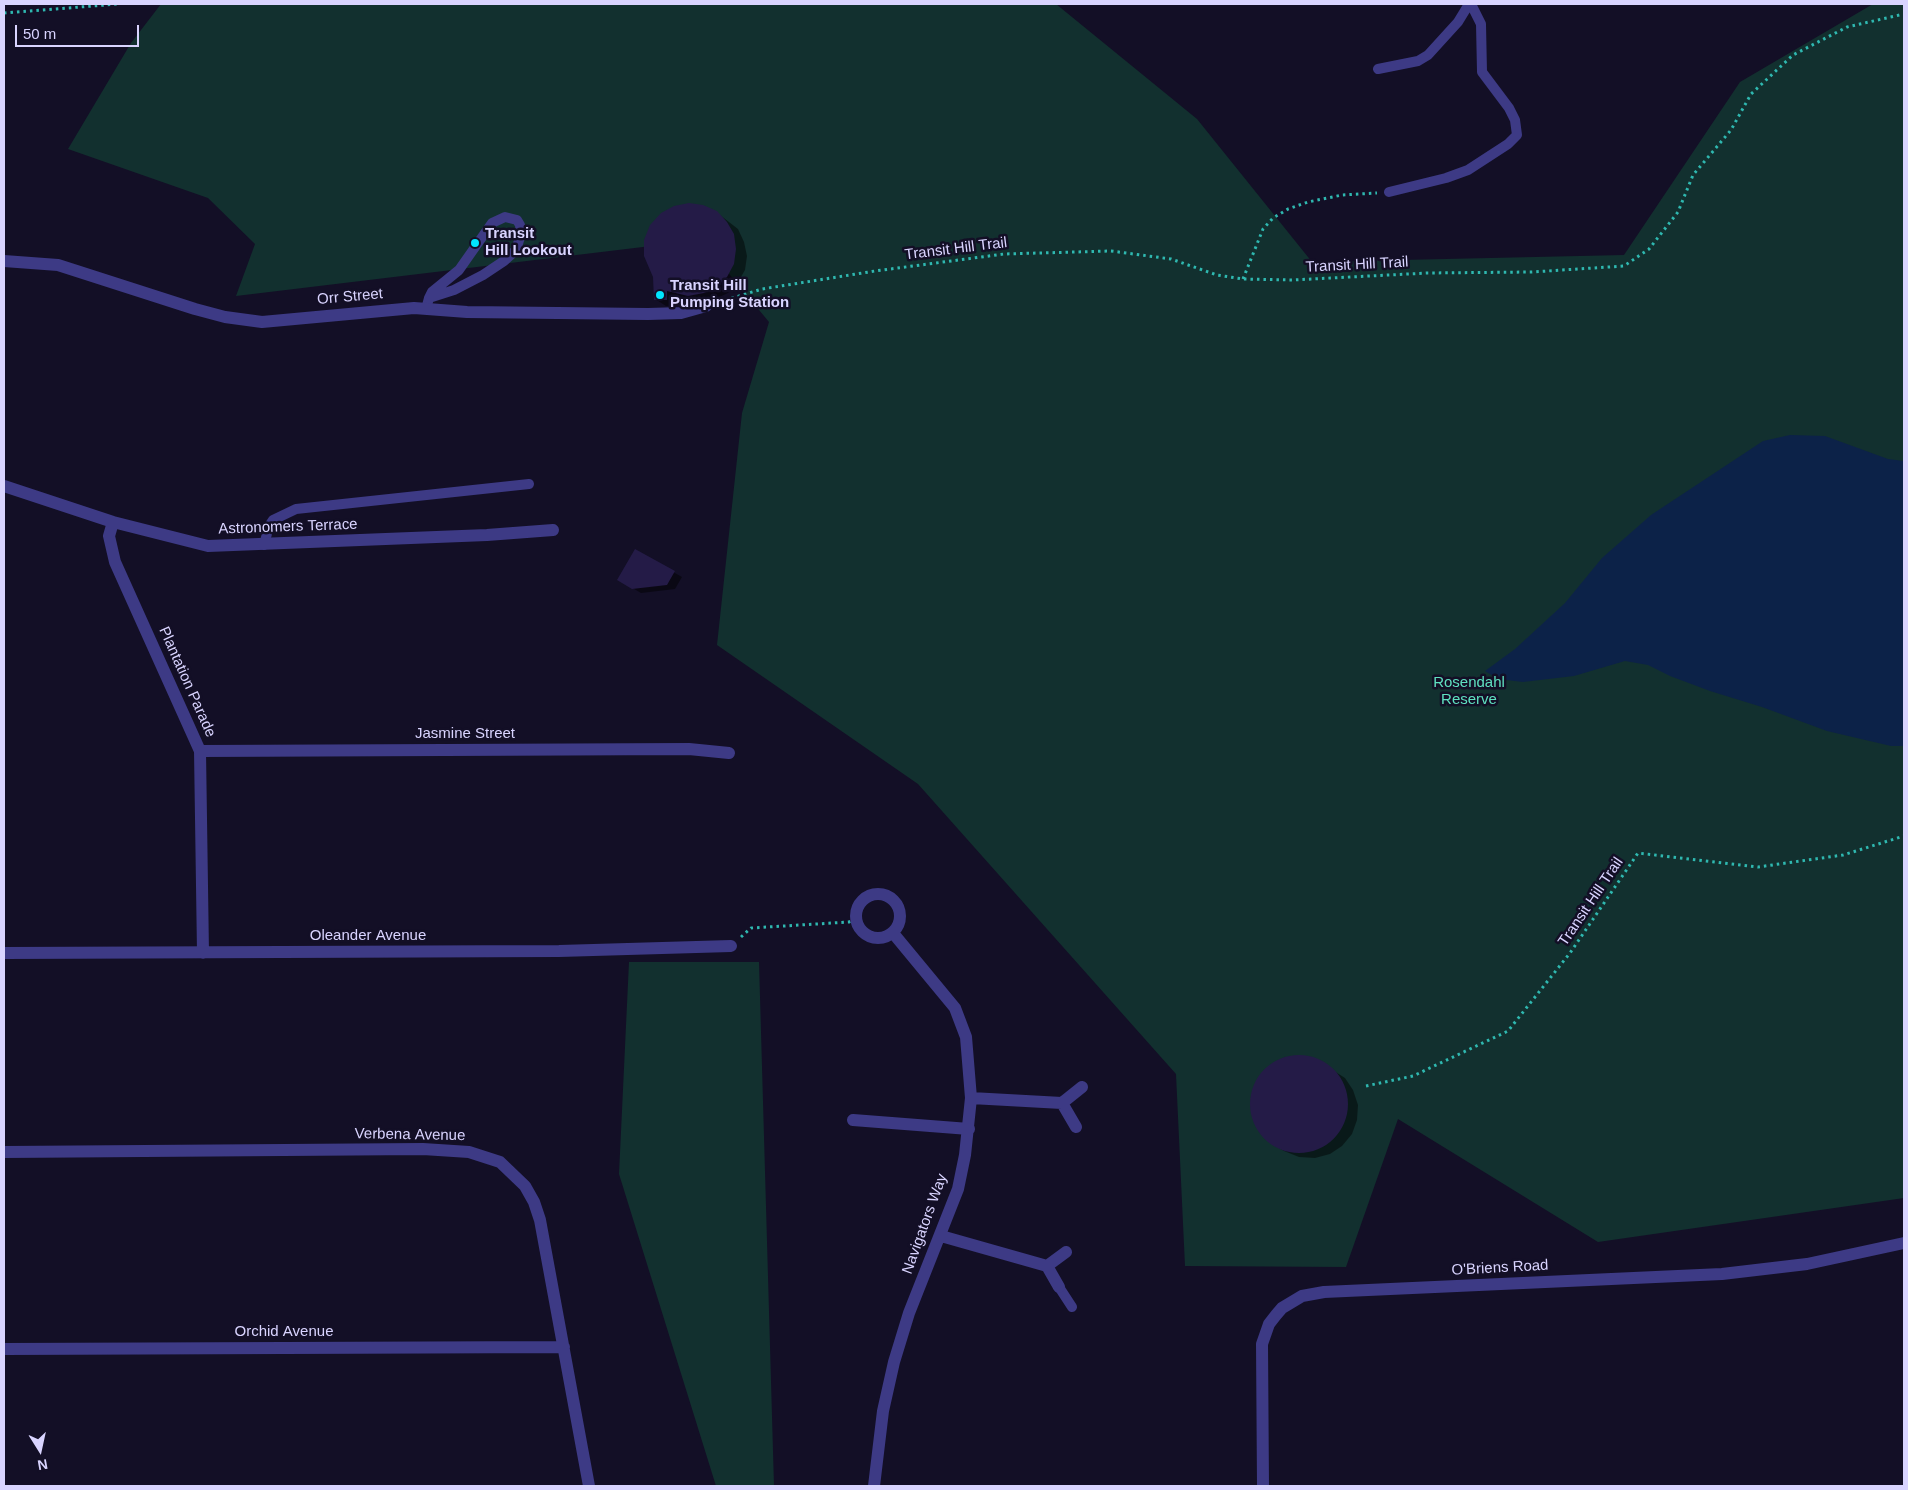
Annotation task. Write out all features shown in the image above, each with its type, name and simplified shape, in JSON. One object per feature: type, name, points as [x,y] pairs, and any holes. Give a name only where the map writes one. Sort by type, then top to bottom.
[{"type":"street","name":"Orr Street","points":[[4,261],[58,265],[195,310],[262,322],[414,308],[428,304],[467,312],[648,314],[681,313],[706,306]]},
{"type":"street","name":"Astronomers Terrace","points":[[4,486],[113,522],[208,546],[264,545],[553,530]]},
{"type":"street","name":"Plantation Parade","points":[[113,522],[109,536],[118,568],[200,751],[203,953]]},
{"type":"street","name":"Jasmine Street","points":[[200,751],[689,749],[729,753]]},
{"type":"street","points":[[870,895],[886,895],[897,905],[900,914],[899,924],[893,933],[884,937],[875,938],[866,935],[856,919],[857,909],[862,901],[870,895]]},
{"type":"street","name":"Navigators Way","points":[[874,1486],[883,1411],[894,1362],[909,1313],[958,1189],[969,1129],[971,1098],[966,1037],[955,1008],[893,933]]},
{"type":"street","name":"Oleander Avenue","points":[[4,953],[559,951],[732,946]]},
{"type":"street","points":[[971,1098],[1062,1103],[1082,1086]]},
{"type":"street","points":[[1062,1103],[1076,1127]]},
{"type":"street","points":[[853,1120],[969,1129]]},
{"type":"street","name":"Verbena Avenue","points":[[4,1152],[423,1149],[469,1152],[487,1156],[500,1162],[513,1172],[525,1186],[534,1202],[546,1248],[589,1486]]},
{"type":"street","points":[[941,1236],[1047,1266],[1059,1287]]},
{"type":"street","name":"O'Briens Road","points":[[1262,1486],[1262,1344],[1269,1324],[1276,1315],[1282,1308],[1302,1296],[1324,1292],[1722,1274],[1807,1264],[1904,1243]]},
{"type":"street","points":[[1047,1266],[1066,1252]]},
{"type":"street","name":"Orchid Avenue","points":[[4,1349],[564,1347]]},
{"type":"lane","points":[[1378,69],[1418,61],[1428,55],[1458,22],[1470,4],[1481,24],[1482,72],[1509,108],[1515,120],[1517,134],[1508,144],[1468,170],[1446,178],[1389,192]]},
{"type":"lane","points":[[505,217],[517,220],[520,225],[520,241],[516,250],[504,261],[428,304],[432,292],[459,270],[492,223],[505,217]]},
{"type":"lane","points":[[264,545],[269,526],[273,520],[296,509],[529,484]]},
{"type":"lane","points":[[1059,1287],[1072,1307]]},
{"type":"path","points":[[4,13],[118,4]]},
{"type":"path","name":"Transit Hill Trail","points":[[706,306],[762,289],[875,271],[1004,254],[1111,251],[1171,259],[1217,275],[1243,279],[1292,280],[1428,273],[1532,272],[1624,266],[1648,249],[1678,212],[1694,175],[1731,130],[1751,94],[1793,55],[1847,27],[1904,14]]},
{"type":"path","points":[[1243,279],[1262,229],[1288,209],[1342,194],[1389,192]]},
{"type":"path","name":"Transit Hill Trail","points":[[1366,1086],[1413,1076],[1508,1031],[1570,953],[1638,853],[1758,867],[1843,855],[1904,836]]},
{"type":"path","points":[[732,946],[751,928],[849,922],[856,919]]},
{"type":"green space","name":"Rosendahl Reserve","points":[[161,4],[1056,4],[1197,119],[1312,262],[1624,255],[1740,82],[1873,4],[1904,4],[1904,1198],[1598,1242],[1398,1119],[1346,1267],[1185,1266],[1176,1074],[918,784],[717,645],[742,413],[769,322],[701,240],[236,296],[255,244],[208,198],[68,149],[131,43]]},
{"type":"green space","points":[[629,962],[759,962],[774,1486],[716,1486],[619,1174]]},
{"type":"water","points":[[1790,435],[1825,436],[1888,459],[1904,461],[1904,746],[1891,746],[1827,731],[1762,707],[1710,691],[1670,676],[1648,665],[1625,661],[1574,676],[1523,682],[1498,679],[1485,671],[1515,649],[1565,603],[1602,558],[1651,515],[1763,441]]},
{"type":"building","points":[[689,203],[703,205],[717,211],[727,222],[734,234],[736,249],[734,264],[727,277],[717,287],[704,293],[688,296],[667,291],[667,300],[654,300],[653,277],[644,256],[644,240],[650,225],[661,213],[674,206]]},
{"type":"building","points":[[635,549],[675,571],[667,585],[632,589],[617,580]]},
{"type":"building","points":[[1299,1055],[1318,1059],[1333,1070],[1344,1085],[1348,1104],[1344,1123],[1333,1138],[1318,1149],[1299,1153],[1280,1149],[1265,1138],[1254,1123],[1250,1104],[1254,1085],[1265,1070],[1280,1059]]},
{"type":"place","name":"Transit Hill Lookout","points":[[475,243]]},
{"type":"place","name":"Transit Hill Pumping Station","points":[[660,295]]}]
